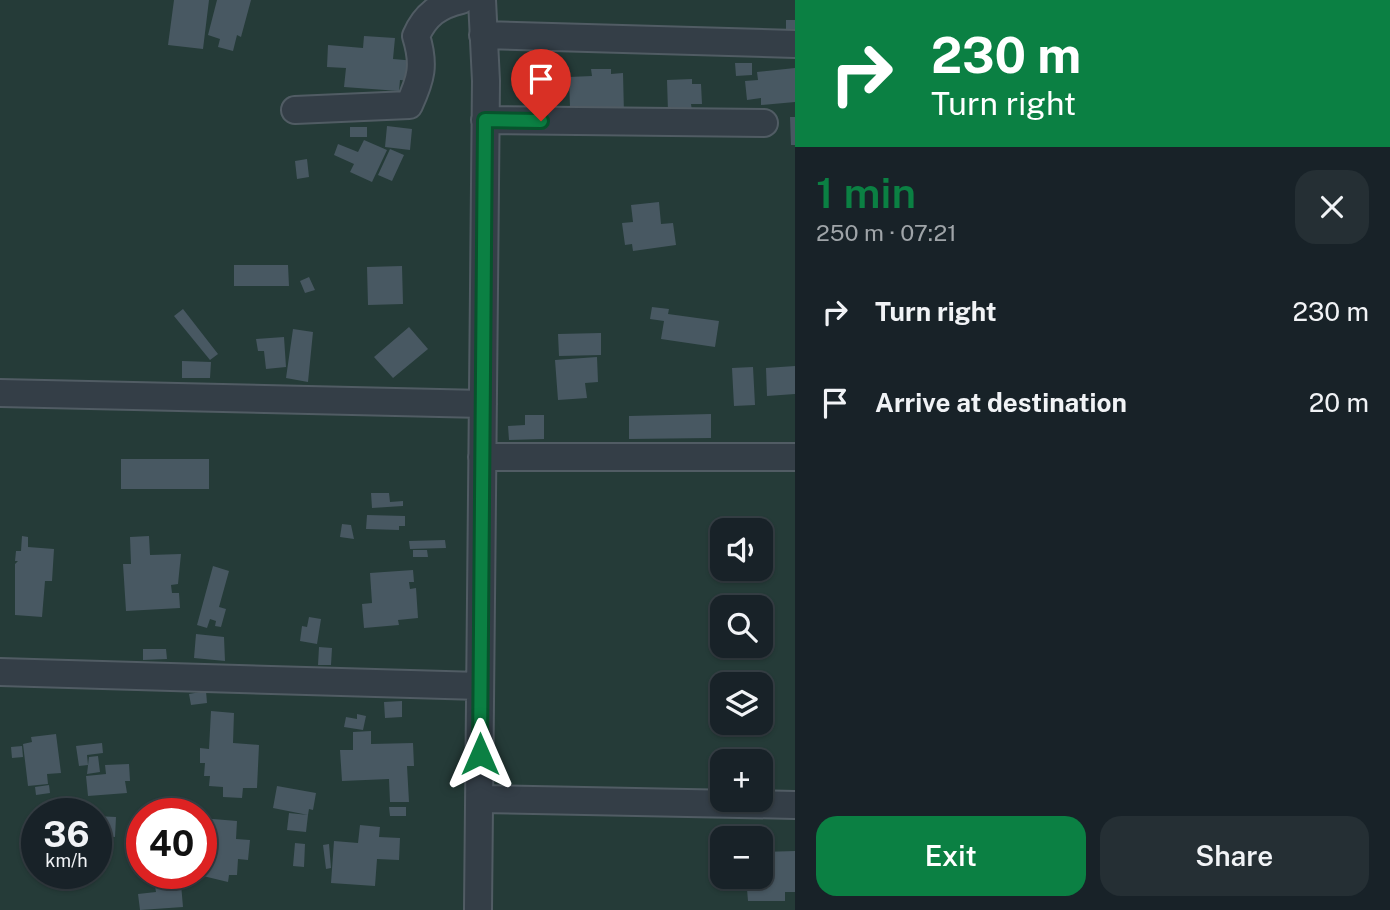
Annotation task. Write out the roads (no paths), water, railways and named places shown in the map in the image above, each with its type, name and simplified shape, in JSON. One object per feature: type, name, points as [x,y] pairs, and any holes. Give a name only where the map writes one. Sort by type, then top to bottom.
[{"type":"street","points":[[295,110],[410,105],[420,85],[422,56],[415,36],[418,29],[423,20],[443,4],[461,0]]},
{"type":"street","points":[[478,910],[485,120],[482,0]]},
{"type":"street","points":[[483,35],[795,44]]},
{"type":"street","points":[[485,120],[764,123]]},
{"type":"street","points":[[0,393],[482,404]]},
{"type":"street","points":[[482,457],[795,457]]},
{"type":"street","points":[[0,672],[480,686]]},
{"type":"street","points":[[480,799],[795,805]]}]
